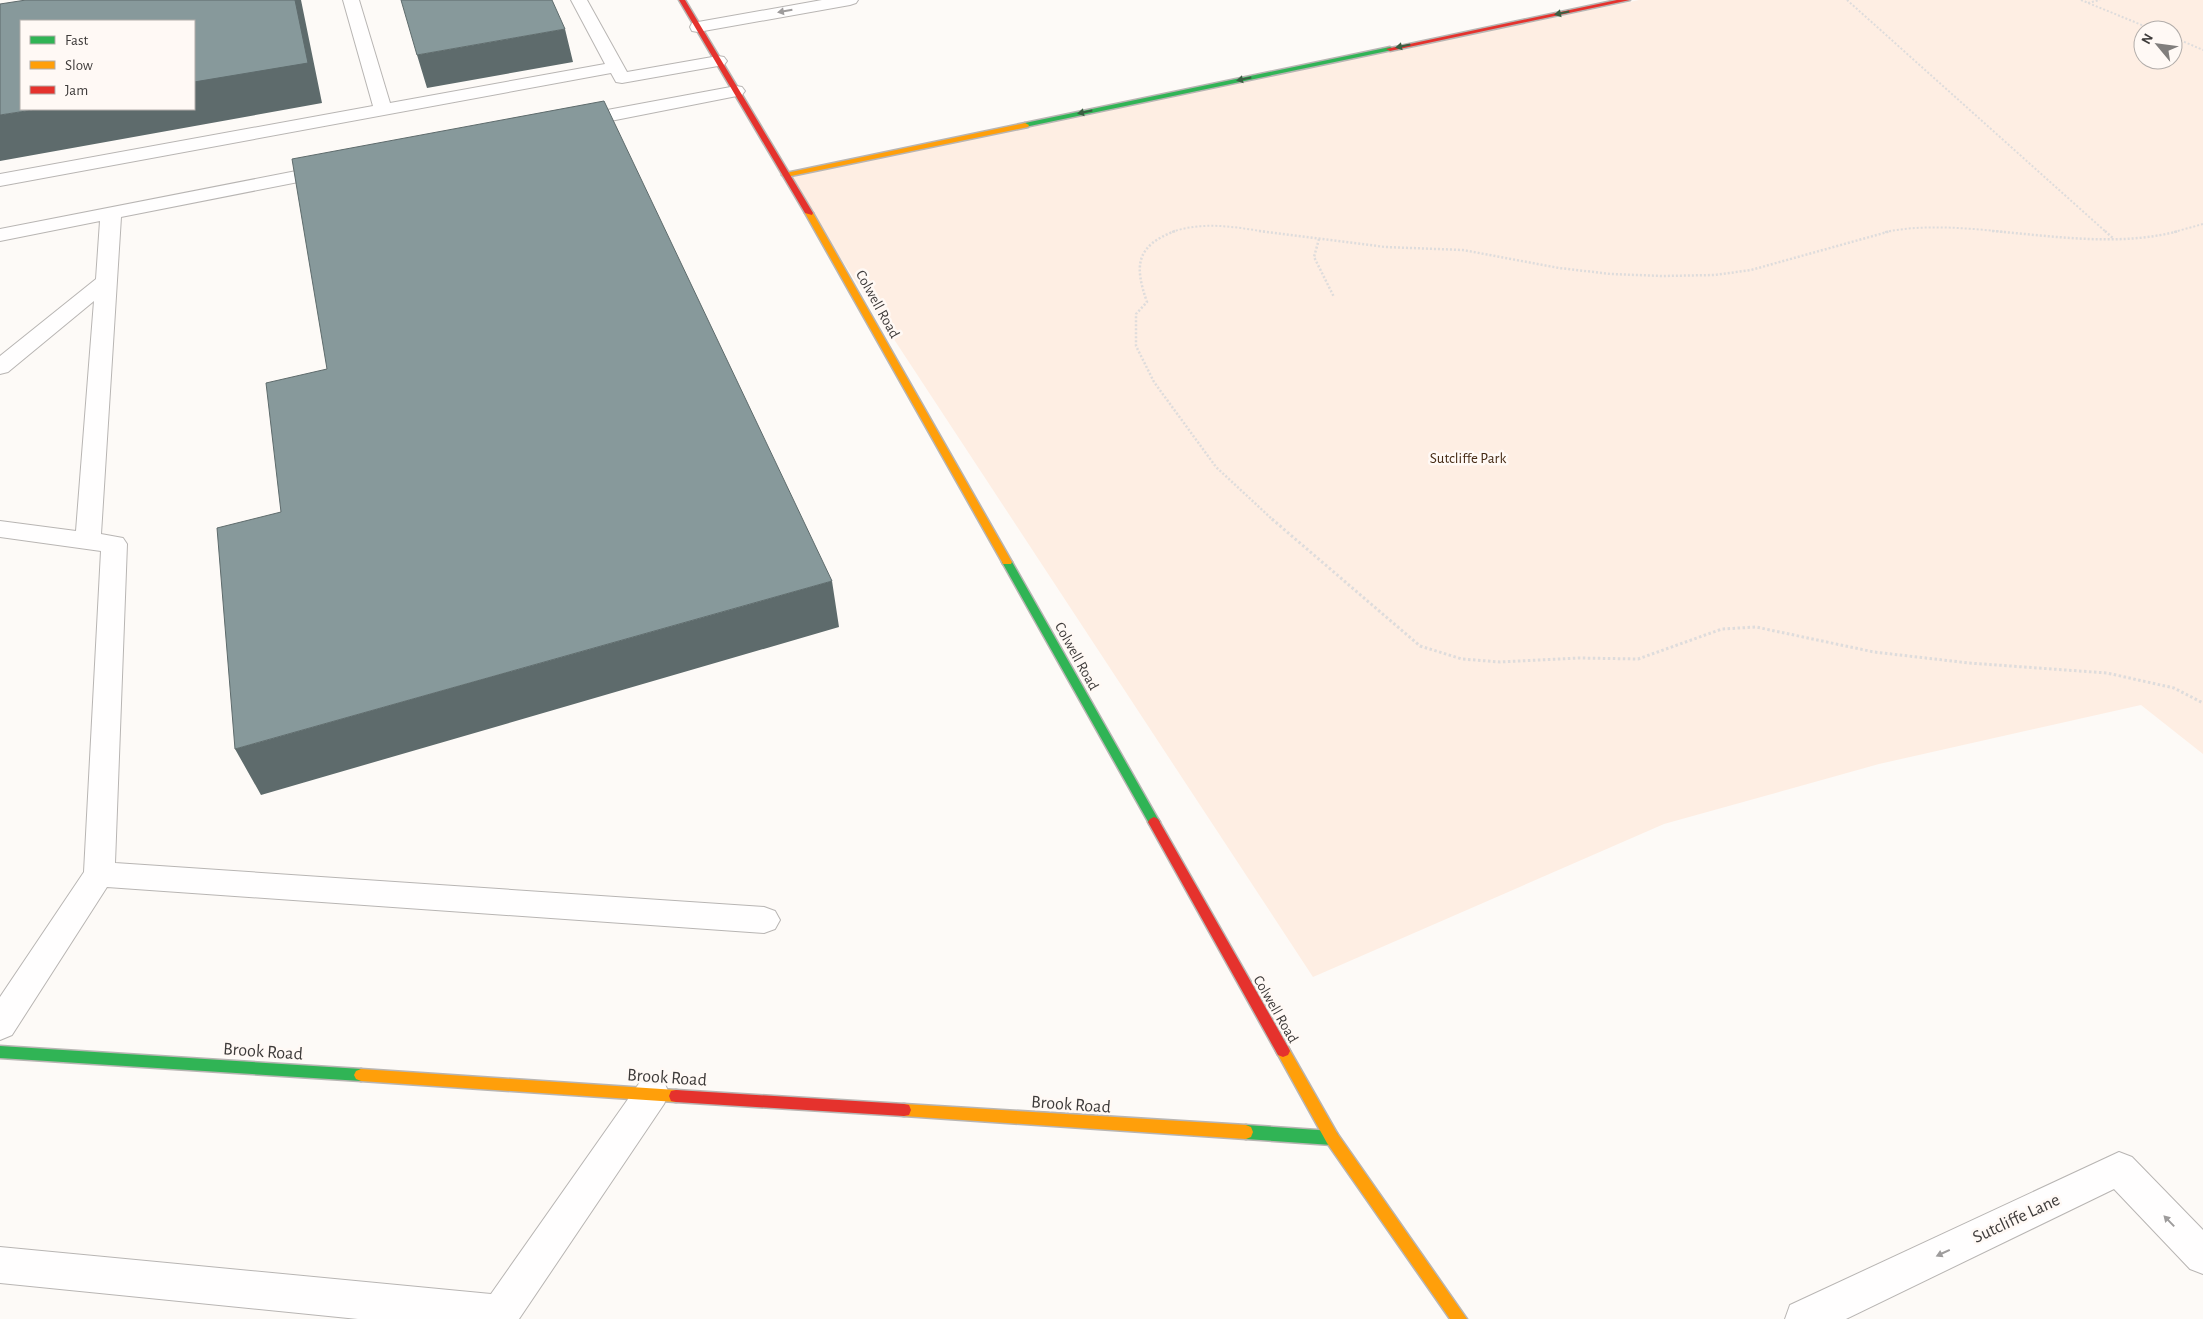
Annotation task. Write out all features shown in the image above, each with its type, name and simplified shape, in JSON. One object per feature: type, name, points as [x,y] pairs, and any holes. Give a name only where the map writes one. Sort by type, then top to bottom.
[{"type":"street","points":[[351,0],[383,110]]},
{"type":"street","points":[[578,0],[622,78],[718,61]]},
{"type":"street","name":"Colwell Road","points":[[682,0],[786,174],[1332,1138],[1459,1319]]},
{"type":"street","points":[[698,27],[850,0]]},
{"type":"street","points":[[786,174],[1627,0]]},
{"type":"street","points":[[0,180],[616,68]]},
{"type":"street","points":[[560,125],[736,91]]},
{"type":"street","points":[[0,235],[345,167]]},
{"type":"street","points":[[88,541],[111,213]]},
{"type":"street","points":[[0,367],[106,281]]},
{"type":"street","points":[[0,529],[114,544],[99,874],[0,1025]]},
{"type":"street","points":[[99,874],[764,920]]},
{"type":"street","name":"Brook Road","points":[[0,1052],[1332,1138]]},
{"type":"street","points":[[0,1265],[500,1314],[652,1094]]},
{"type":"street","name":"Sutcliffe Lane","points":[[1804,1319],[2120,1169],[2203,1256]]},
{"type":"path","points":[[1847,0],[2114,239]]},
{"type":"path","points":[[2081,0],[2133,21]]},
{"type":"path","points":[[2088,3],[2100,0]]},
{"type":"path","points":[[2183,41],[2203,50]]},
{"type":"path","points":[[2203,224],[2139,239],[2084,239],[2004,232],[1914,228],[1871,236],[1805,256],[1740,272],[1700,276],[1586,271],[1532,264],[1499,255],[1460,250],[1406,249],[1319,240],[1231,226],[1200,225],[1172,231],[1151,242],[1140,258],[1139,281],[1147,302],[1136,314],[1136,346],[1154,382],[1216,467],[1264,512],[1420,646],[1462,659],[1500,662],[1580,658],[1638,659],[1722,629],[1756,627],[1874,652],[1969,663],[2107,673],[2174,688],[2203,703]]},
{"type":"path","points":[[1319,240],[1314,258],[1334,297]]},
{"type":"green space","name":"Sutcliffe Park","points":[[1639,0],[2203,0],[2203,754],[2141,705],[1879,764],[1664,824],[1313,977],[786,175]]},
{"type":"building","points":[[26,0],[295,0],[308,63],[195,82],[195,20],[20,20],[20,110],[32,110],[0,115],[0,4]]},
{"type":"building","points":[[401,0],[552,0],[565,29],[417,55]]},
{"type":"building","points":[[604,101],[832,581],[235,749],[217,528],[281,512],[266,383],[327,369],[292,159]]},
{"type":"traffic: fast","points":[[1025,125],[1390,49]]},
{"type":"traffic: fast","points":[[1007,562],[1154,822]]},
{"type":"traffic: fast","points":[[0,1052],[361,1075]]},
{"type":"traffic: fast","points":[[1246,1132],[1332,1138]]},
{"type":"traffic: slow","points":[[786,175],[1025,125]]},
{"type":"traffic: slow","points":[[809,213],[1007,562]]},
{"type":"traffic: slow","points":[[1283,1051],[1332,1138],[1459,1319]]},
{"type":"traffic: slow","points":[[361,1075],[676,1096]]},
{"type":"traffic: slow","points":[[904,1110],[1246,1132]]},
{"type":"traffic: jam","points":[[682,0],[809,213]]},
{"type":"traffic: jam","points":[[1390,49],[1627,0]]},
{"type":"traffic: jam","points":[[1154,822],[1283,1051]]},
{"type":"traffic: jam","points":[[676,1096],[904,1110]]}]
